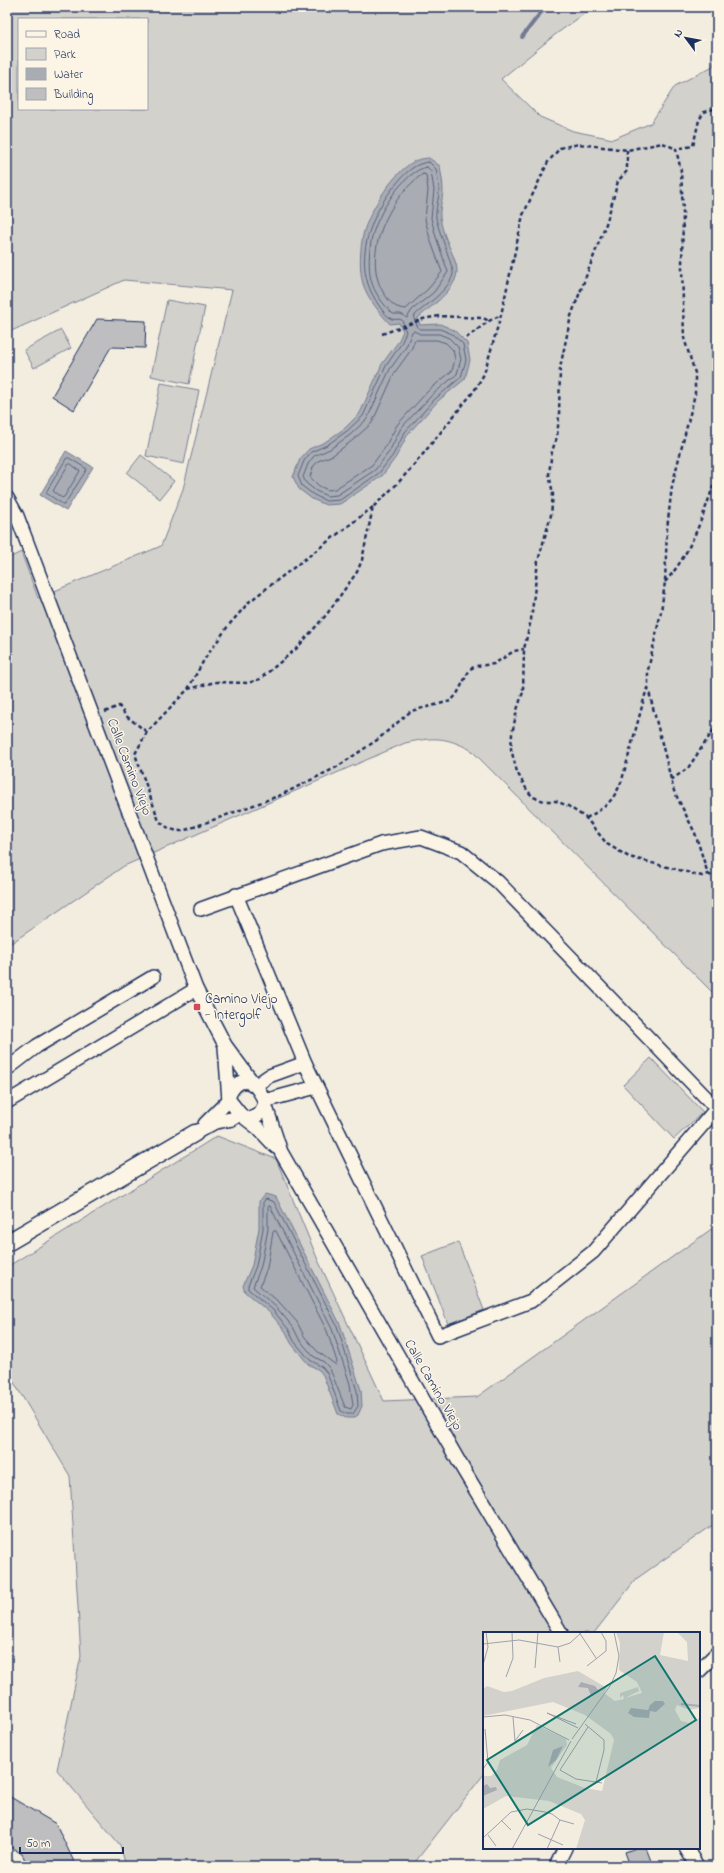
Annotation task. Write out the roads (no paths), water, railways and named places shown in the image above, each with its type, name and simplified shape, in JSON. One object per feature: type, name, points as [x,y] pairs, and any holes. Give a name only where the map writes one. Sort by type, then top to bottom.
[{"type":"street","name":"Calle Camino Viejo","points":[[7,498],[17,516],[196,989],[225,1045],[254,1084]]},
{"type":"street","points":[[201,909],[236,895],[381,844],[421,836],[462,852],[498,882],[717,1108],[593,1252],[531,1302],[438,1336],[304,1063],[236,895]]},
{"type":"street","points":[[7,1069],[37,1046],[153,977]]},
{"type":"street","points":[[7,1102],[196,989]]},
{"type":"street","name":"Calle Camino Viejo","points":[[225,1045],[229,1098]]},
{"type":"street","points":[[254,1084],[269,1076],[304,1063]]},
{"type":"street","points":[[7,1242],[215,1122],[244,1116],[254,1118],[262,1112],[265,1103],[261,1092],[254,1084],[246,1082],[239,1083],[232,1088],[229,1098],[195,1133]]},
{"type":"street","points":[[265,1103],[316,1087]]},
{"type":"street","points":[[229,1098],[244,1116]]},
{"type":"street","name":"Calle Camino Viejo","points":[[265,1103],[281,1152],[463,1469],[560,1632]]},
{"type":"street","name":"Calle Camino Viejo","points":[[244,1116],[281,1152]]},
{"type":"street","points":[[700,1671],[717,1653]]},
{"type":"street","points":[[556,1866],[564,1849]]},
{"type":"street","points":[[687,1849],[697,1866]]},
{"type":"water","points":[[429,158],[440,166],[443,190],[440,217],[456,264],[457,272],[451,287],[438,301],[418,318],[420,325],[440,324],[454,330],[467,343],[470,360],[465,379],[438,401],[408,434],[396,457],[382,476],[340,504],[326,505],[312,499],[299,489],[293,477],[300,459],[309,449],[325,442],[345,428],[360,413],[382,364],[398,342],[403,331],[399,323],[390,324],[374,305],[365,290],[360,266],[363,235],[370,215],[376,204],[400,172],[417,160]]},
{"type":"water","points":[[66,451],[93,467],[66,511],[40,495]]},
{"type":"water","points":[[265,1194],[276,1197],[340,1324],[361,1390],[362,1406],[358,1415],[354,1418],[346,1418],[338,1414],[323,1375],[319,1370],[308,1364],[291,1343],[286,1332],[270,1313],[245,1292],[243,1286],[252,1265],[259,1228],[259,1201]]},
{"type":"waterway","points":[[522,37],[545,7]]},
{"type":"place","name":"Camino Viejo - Intergolf","points":[[197,1007]]}]
